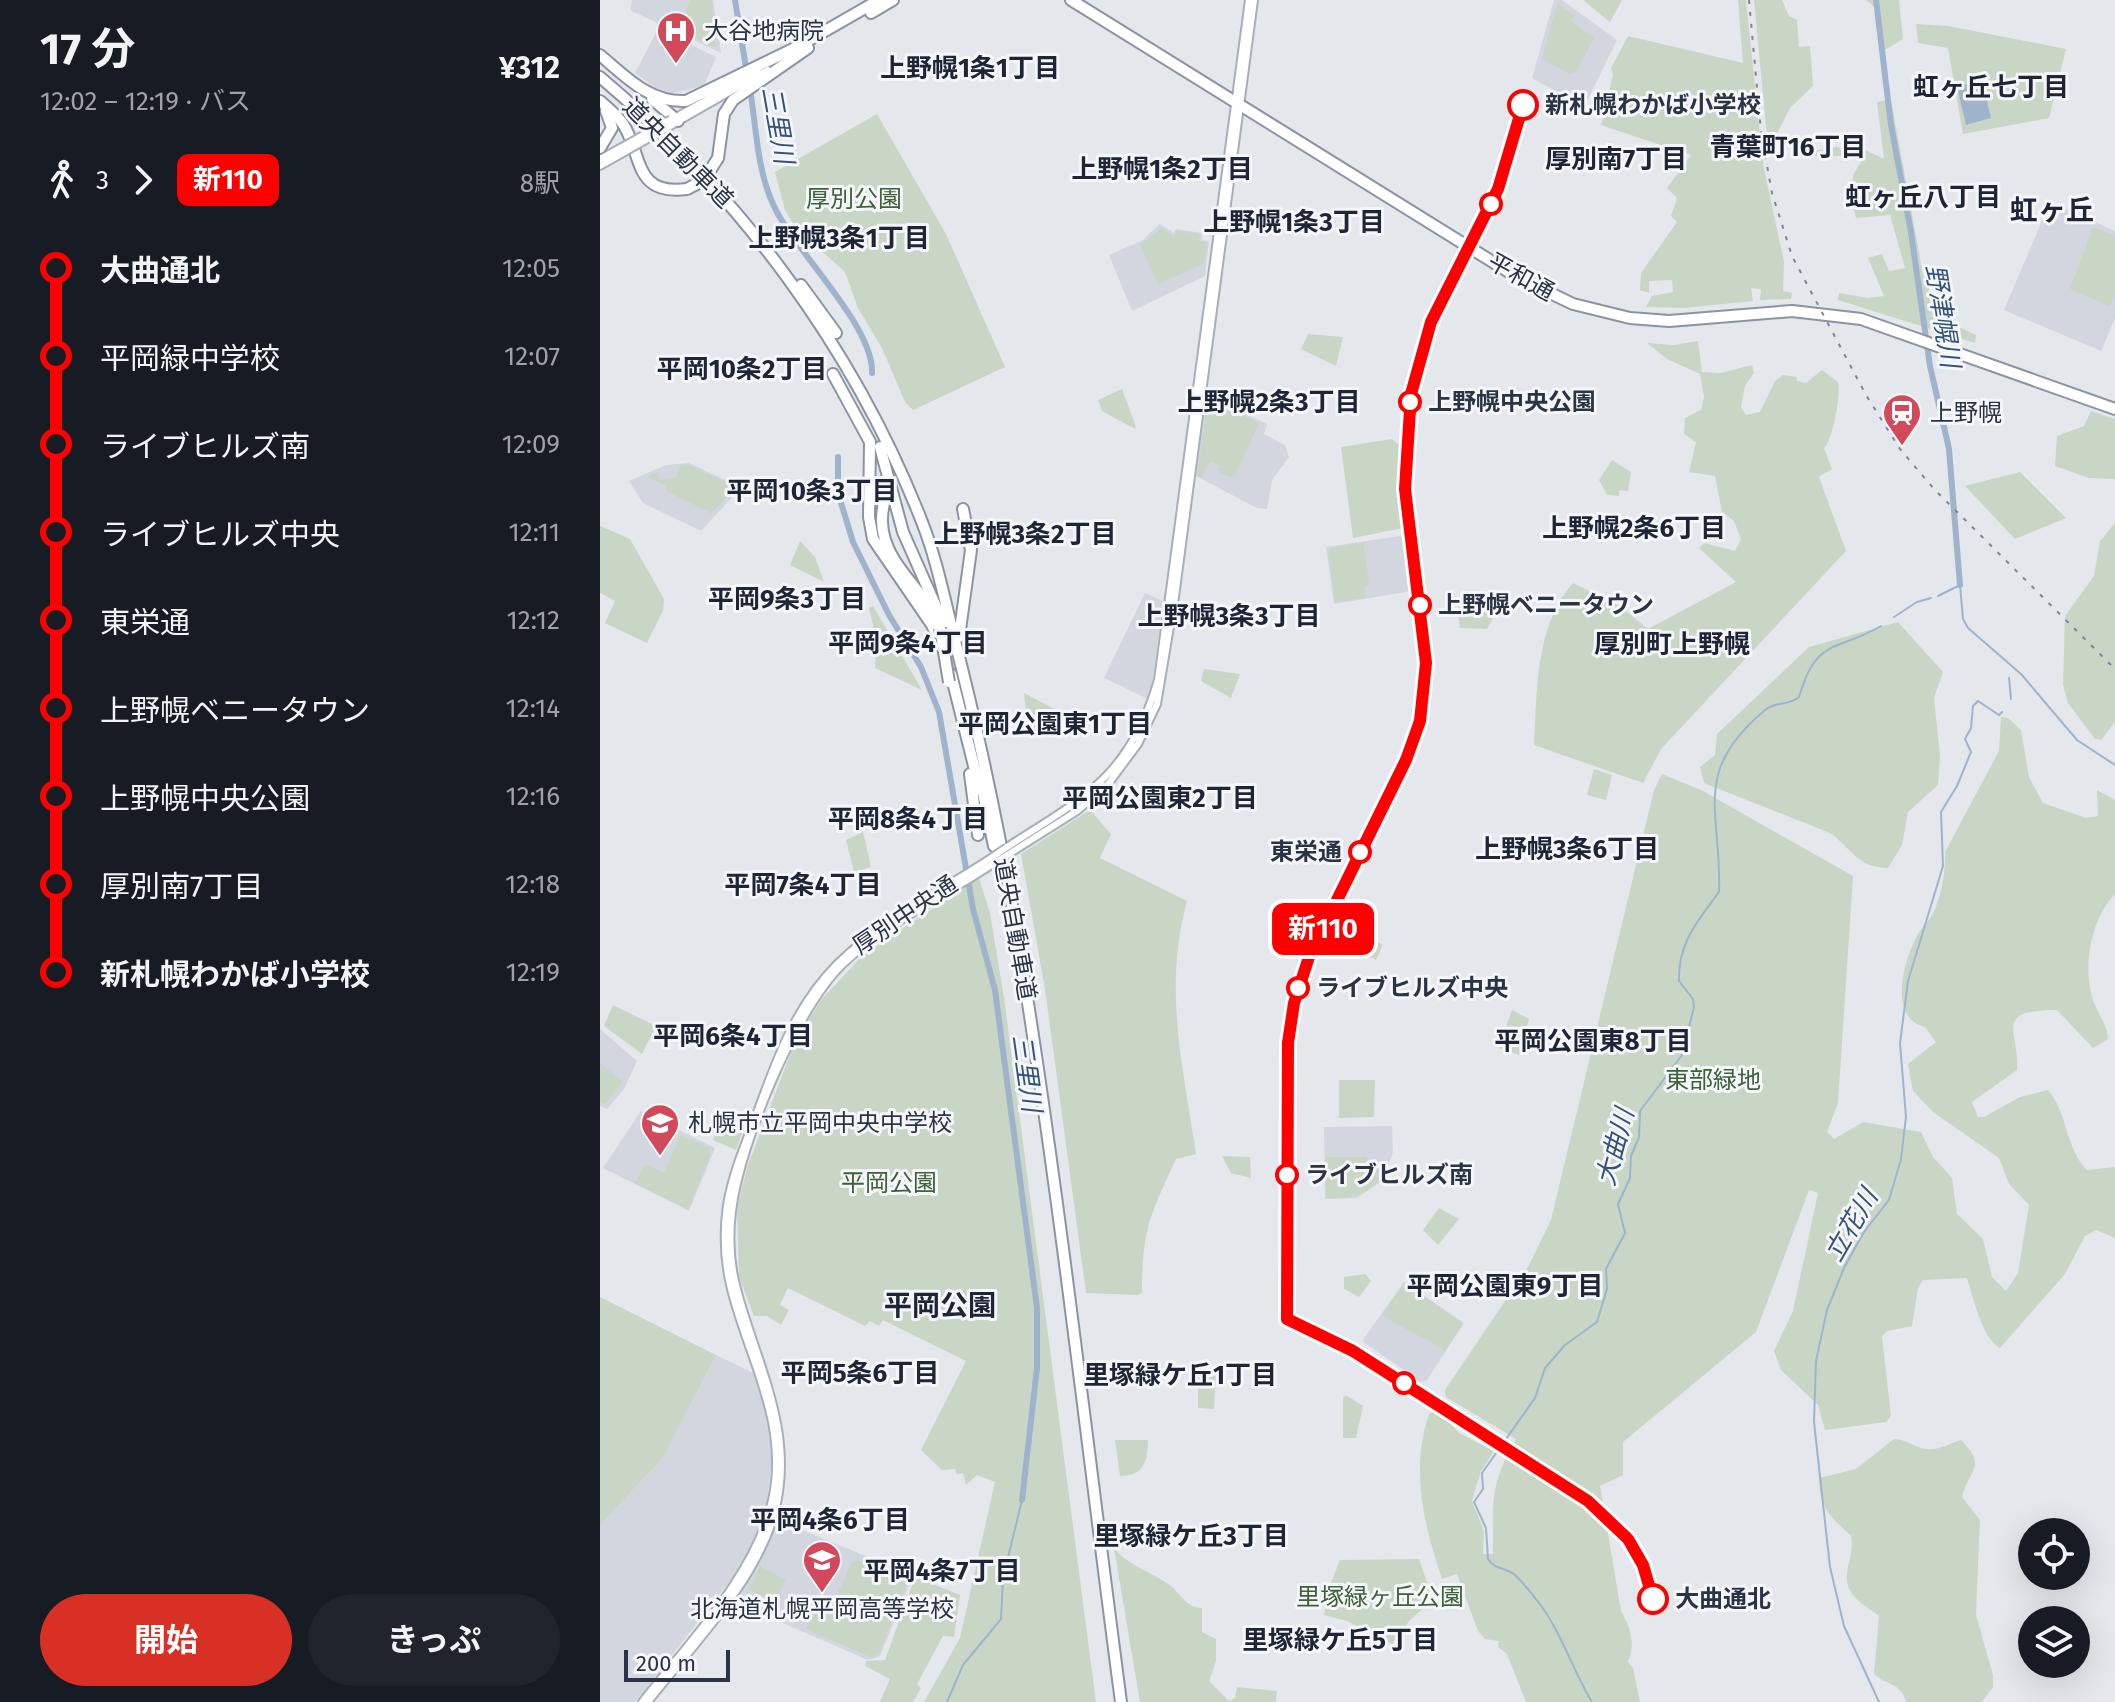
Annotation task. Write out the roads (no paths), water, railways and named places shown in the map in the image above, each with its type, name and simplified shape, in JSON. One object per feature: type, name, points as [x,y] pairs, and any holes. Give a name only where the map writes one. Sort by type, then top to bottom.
[{"type":"highway","points":[[645,92],[666,101],[686,101],[738,83],[879,0]]},
{"type":"highway","points":[[800,49],[893,0]]},
{"type":"highway","name":"平和通","points":[[1071,0],[1238,98]]},
{"type":"highway","name":"平和通","points":[[1083,0],[1532,279],[1581,300],[1621,311],[1655,314],[1820,306],[1863,313],[2115,406]]},
{"type":"highway","points":[[600,55],[674,121]]},
{"type":"highway","points":[[600,103],[623,125],[637,165],[650,181],[664,189],[687,189],[704,180],[718,158],[724,114],[733,100],[766,69]]},
{"type":"highway","name":"道央自動車道","points":[[600,77],[667,136],[724,197],[808,307],[876,424],[923,525],[974,713],[1028,1000],[1121,1702]]},
{"type":"highway","name":"道央自動車道","points":[[600,85],[687,166],[773,268],[836,364],[880,447],[903,532],[945,626],[989,819],[1021,997],[1114,1702]]},
{"type":"highway","points":[[600,103],[612,128],[600,148]]},
{"type":"highway","points":[[724,197],[768,241],[836,333]]},
{"type":"highway","points":[[833,374],[870,442],[869,517],[873,539],[940,642],[989,819]]},
{"type":"highway","points":[[880,447],[886,472],[884,536],[891,554],[930,607],[940,628],[969,767],[978,835]]},
{"type":"highway","points":[[963,509],[971,550],[958,633],[974,713]]},
{"type":"main road","name":"厚別中央通","points":[[648,1702],[749,1572],[775,1510],[782,1466],[779,1419],[736,1288],[730,1238],[738,1179],[781,1062],[805,1013],[843,964],[882,934],[1073,807],[1096,787],[1133,743],[1152,703],[1162,661],[1251,0]]},
{"type":"main road","points":[[600,166],[738,83]]},
{"type":"main road","points":[[600,159],[623,150]]},
{"type":"main road","name":"厚別中央通","points":[[642,1702],[747,1566],[772,1501],[777,1459],[773,1417],[731,1291],[725,1234],[735,1170],[775,1062],[803,1006],[835,966],[879,930],[961,881]]},
{"type":"water","points":[[1961,83],[1984,88],[1991,118],[1966,125],[1957,87]]},
{"type":"waterway","name":"三里川","points":[[735,0],[747,74]]},
{"type":"waterway","name":"野津幌川","points":[[1876,0],[1891,125],[1911,232],[1930,366],[1949,449],[1960,585]]},
{"type":"waterway","name":"三里川","points":[[750,89],[760,162],[773,204],[860,333],[869,354],[872,373]]},
{"type":"waterway","name":"三里川","points":[[838,457],[838,493],[853,542],[889,615],[921,667],[939,712],[973,909],[995,990],[1037,1308],[1037,1368],[1022,1500]]},
{"type":"waterway","name":"野津幌川","points":[[1938,596],[1960,585],[1963,619],[1968,628],[2021,674],[2077,740],[2115,765]]},
{"type":"waterway","name":"大曲川","points":[[1894,617],[1917,602],[1931,598]]},
{"type":"waterway","name":"大曲川","points":[[1592,1702],[1539,1603],[1514,1574],[1496,1567],[1488,1559],[1486,1528],[1474,1502],[1483,1489],[1482,1473],[1535,1398],[1545,1368],[1565,1345],[1597,1322],[1607,1289],[1606,1269],[1625,1233],[1618,1204],[1630,1178],[1631,1156],[1639,1137],[1640,1111],[1682,1055],[1694,1007],[1693,999],[1679,981],[1680,967],[1691,933],[1719,892],[1715,794],[1718,774],[1727,754],[1765,710],[1799,697],[1813,664],[1821,655],[1881,626]]},
{"type":"waterway","name":"立花川","points":[[2009,678],[2011,699]]},
{"type":"waterway","name":"立花川","points":[[1879,1702],[1844,1626],[1830,1567],[1814,1422],[1816,1361],[1827,1310],[1844,1268],[1864,1232],[1889,1200],[1901,1159],[1906,1117],[1900,1043],[1908,981],[1943,866],[1941,812],[1957,786],[1971,752],[1965,739],[1971,728],[1973,706],[1978,701],[1999,715],[2002,712]]},
{"type":"waterway","name":"三里川","points":[[947,1702],[963,1665],[1001,1619],[1003,1578],[1022,1500]]},
{"type":"railway","points":[[1749,0],[1761,132],[1772,193],[1792,256],[1866,395],[1900,449],[1934,489],[2115,669]]},
{"type":"place","name":"大谷地病院","points":[[676,65]]},
{"type":"place","name":"新札幌わかば小学校","points":[[1523,105]]},
{"type":"place","name":"上野幌中央公園","points":[[1410,402]]},
{"type":"place","name":"上野幌","points":[[1902,447]]},
{"type":"place","name":"上野幌ベニータウン","points":[[1420,605]]},
{"type":"place","name":"東栄通","points":[[1360,852]]},
{"type":"place","name":"ライブヒルズ中央","points":[[1298,988]]},
{"type":"place","name":"札幌市立平岡中央中学校","points":[[660,1157]]},
{"type":"place","name":"ライブヒルズ南","points":[[1287,1175]]},
{"type":"place","name":"北海道札幌平岡高等学校","points":[[822,1594]]},
{"type":"place","name":"大曲通北","points":[[1653,1599]]},
{"type":"district","name":"上野幌1条1丁目","points":[[970,68]]},
{"type":"district","name":"虹ヶ丘七丁目","points":[[1991,87]]},
{"type":"district","name":"青葉町16丁目","points":[[1788,147]]},
{"type":"district","name":"厚別南7丁目","points":[[1616,159]]},
{"type":"district","name":"上野幌1条2丁目","points":[[1162,169]]},
{"type":"district","name":"虹ヶ丘八丁目","points":[[1923,197]]},
{"type":"district","name":"虹ヶ丘","points":[[2052,210]]},
{"type":"district","name":"上野幌1条3丁目","points":[[1294,222]]},
{"type":"district","name":"上野幌3条1丁目","points":[[839,238]]},
{"type":"district","name":"平岡10条2丁目","points":[[742,369]]},
{"type":"district","name":"上野幌2条3丁目","points":[[1269,402]]},
{"type":"district","name":"平岡10条3丁目","points":[[812,491]]},
{"type":"district","name":"上野幌2条6丁目","points":[[1634,528]]},
{"type":"district","name":"上野幌3条2丁目","points":[[1025,534]]},
{"type":"district","name":"平岡9条3丁目","points":[[787,599]]},
{"type":"district","name":"上野幌3条3丁目","points":[[1229,616]]},
{"type":"district","name":"平岡9条4丁目","points":[[908,643]]},
{"type":"district","name":"厚別町上野幌","points":[[1672,644]]},
{"type":"district","name":"平岡公園東1丁目","points":[[1055,724]]},
{"type":"district","name":"平岡公園東2丁目","points":[[1160,798]]},
{"type":"district","name":"平岡8条4丁目","points":[[908,819]]},
{"type":"district","name":"上野幌3条6丁目","points":[[1567,849]]},
{"type":"district","name":"平岡7条4丁目","points":[[803,885]]},
{"type":"district","name":"平岡6条4丁目","points":[[733,1036]]},
{"type":"district","name":"平岡公園東8丁目","points":[[1593,1041]]},
{"type":"district","name":"平岡公園東9丁目","points":[[1505,1286]]},
{"type":"district","name":"平岡公園","points":[[940,1305]]},
{"type":"district","name":"平岡5条6丁目","points":[[860,1373]]},
{"type":"district","name":"里塚緑ケ丘1丁目","points":[[1180,1375]]},
{"type":"district","name":"平岡4条6丁目","points":[[830,1520]]},
{"type":"district","name":"里塚緑ケ丘3丁目","points":[[1191,1536]]},
{"type":"district","name":"平岡4条7丁目","points":[[942,1571]]},
{"type":"district","name":"里塚緑ケ丘5丁目","points":[[1340,1640]]},
{"type":"park label","name":"厚別公園","points":[[854,199]]},
{"type":"park label","name":"東部緑地","points":[[1713,1080]]},
{"type":"park label","name":"里塚緑ヶ丘公園","points":[[1380,1597]]}]
